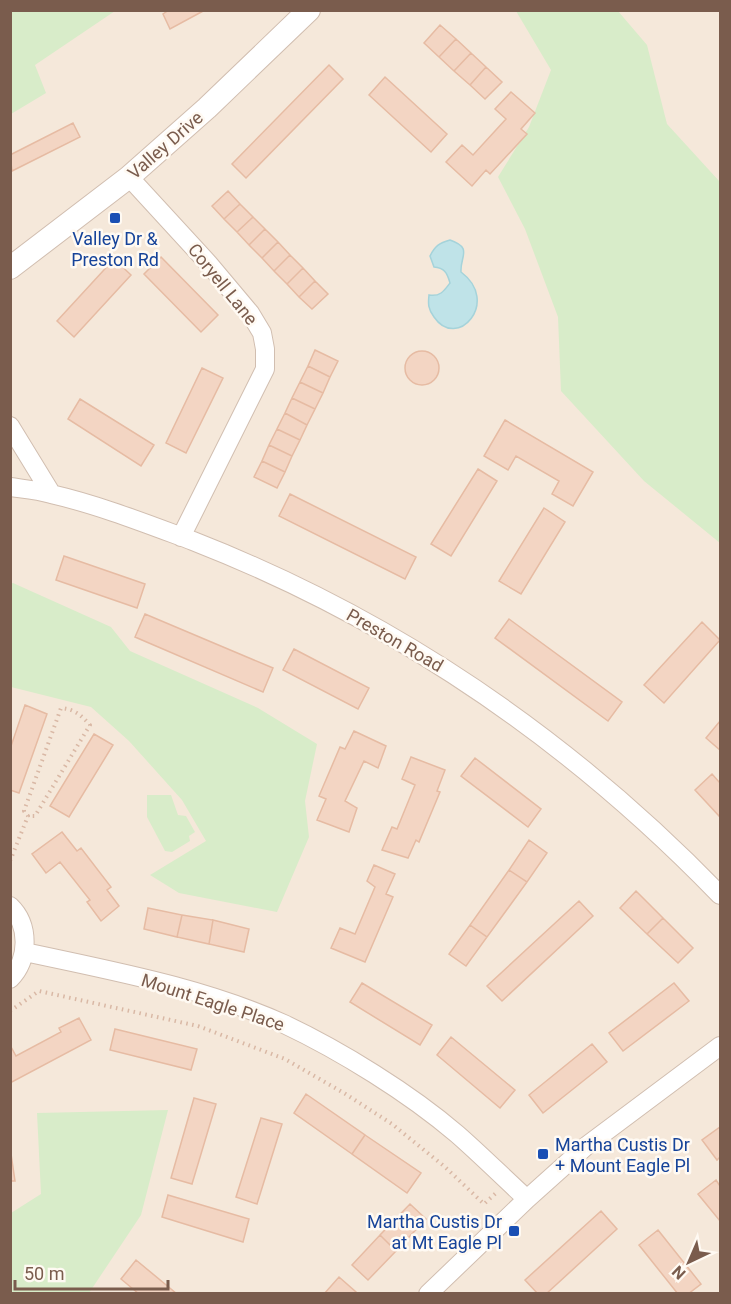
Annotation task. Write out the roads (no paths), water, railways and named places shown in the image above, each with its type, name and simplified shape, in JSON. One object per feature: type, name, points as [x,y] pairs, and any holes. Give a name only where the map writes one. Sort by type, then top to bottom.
[{"type":"street","name":"Valley Drive","points":[[10,268],[129,177],[207,108],[309,10]]},
{"type":"street","name":"Coryell Lane","points":[[129,177],[208,263],[250,314],[262,333],[265,349],[265,369],[182,537]]},
{"type":"street","points":[[10,426],[51,493]]},
{"type":"street","name":"Preston Road","points":[[10,487],[51,493],[182,537],[292,583],[377,627],[468,683],[516,716],[597,779],[660,835],[720,895]]},
{"type":"street","points":[[10,906],[16,911],[23,928],[25,952],[10,979]]},
{"type":"street","name":"Mount Eagle Place","points":[[25,952],[128,974],[182,989],[249,1010],[284,1024],[336,1051],[394,1087],[456,1133],[527,1199]]},
{"type":"street","points":[[428,1293],[527,1199],[585,1148],[720,1046]]},
{"type":"water","points":[[450,240],[463,249],[461,272],[472,284],[477,296],[476,308],[471,318],[463,326],[454,329],[443,326],[434,317],[429,304],[429,295],[439,294],[450,283],[445,271],[434,267],[430,256],[438,245]]},
{"type":"place","name":"Valley Dr & Preston Rd","points":[[115,218]]},
{"type":"place","name":"Martha Custis Dr + Mount Eagle Pl","points":[[543,1154]]},
{"type":"place","name":"Martha Custis Dr at Mt Eagle Pl","points":[[514,1231]]}]
